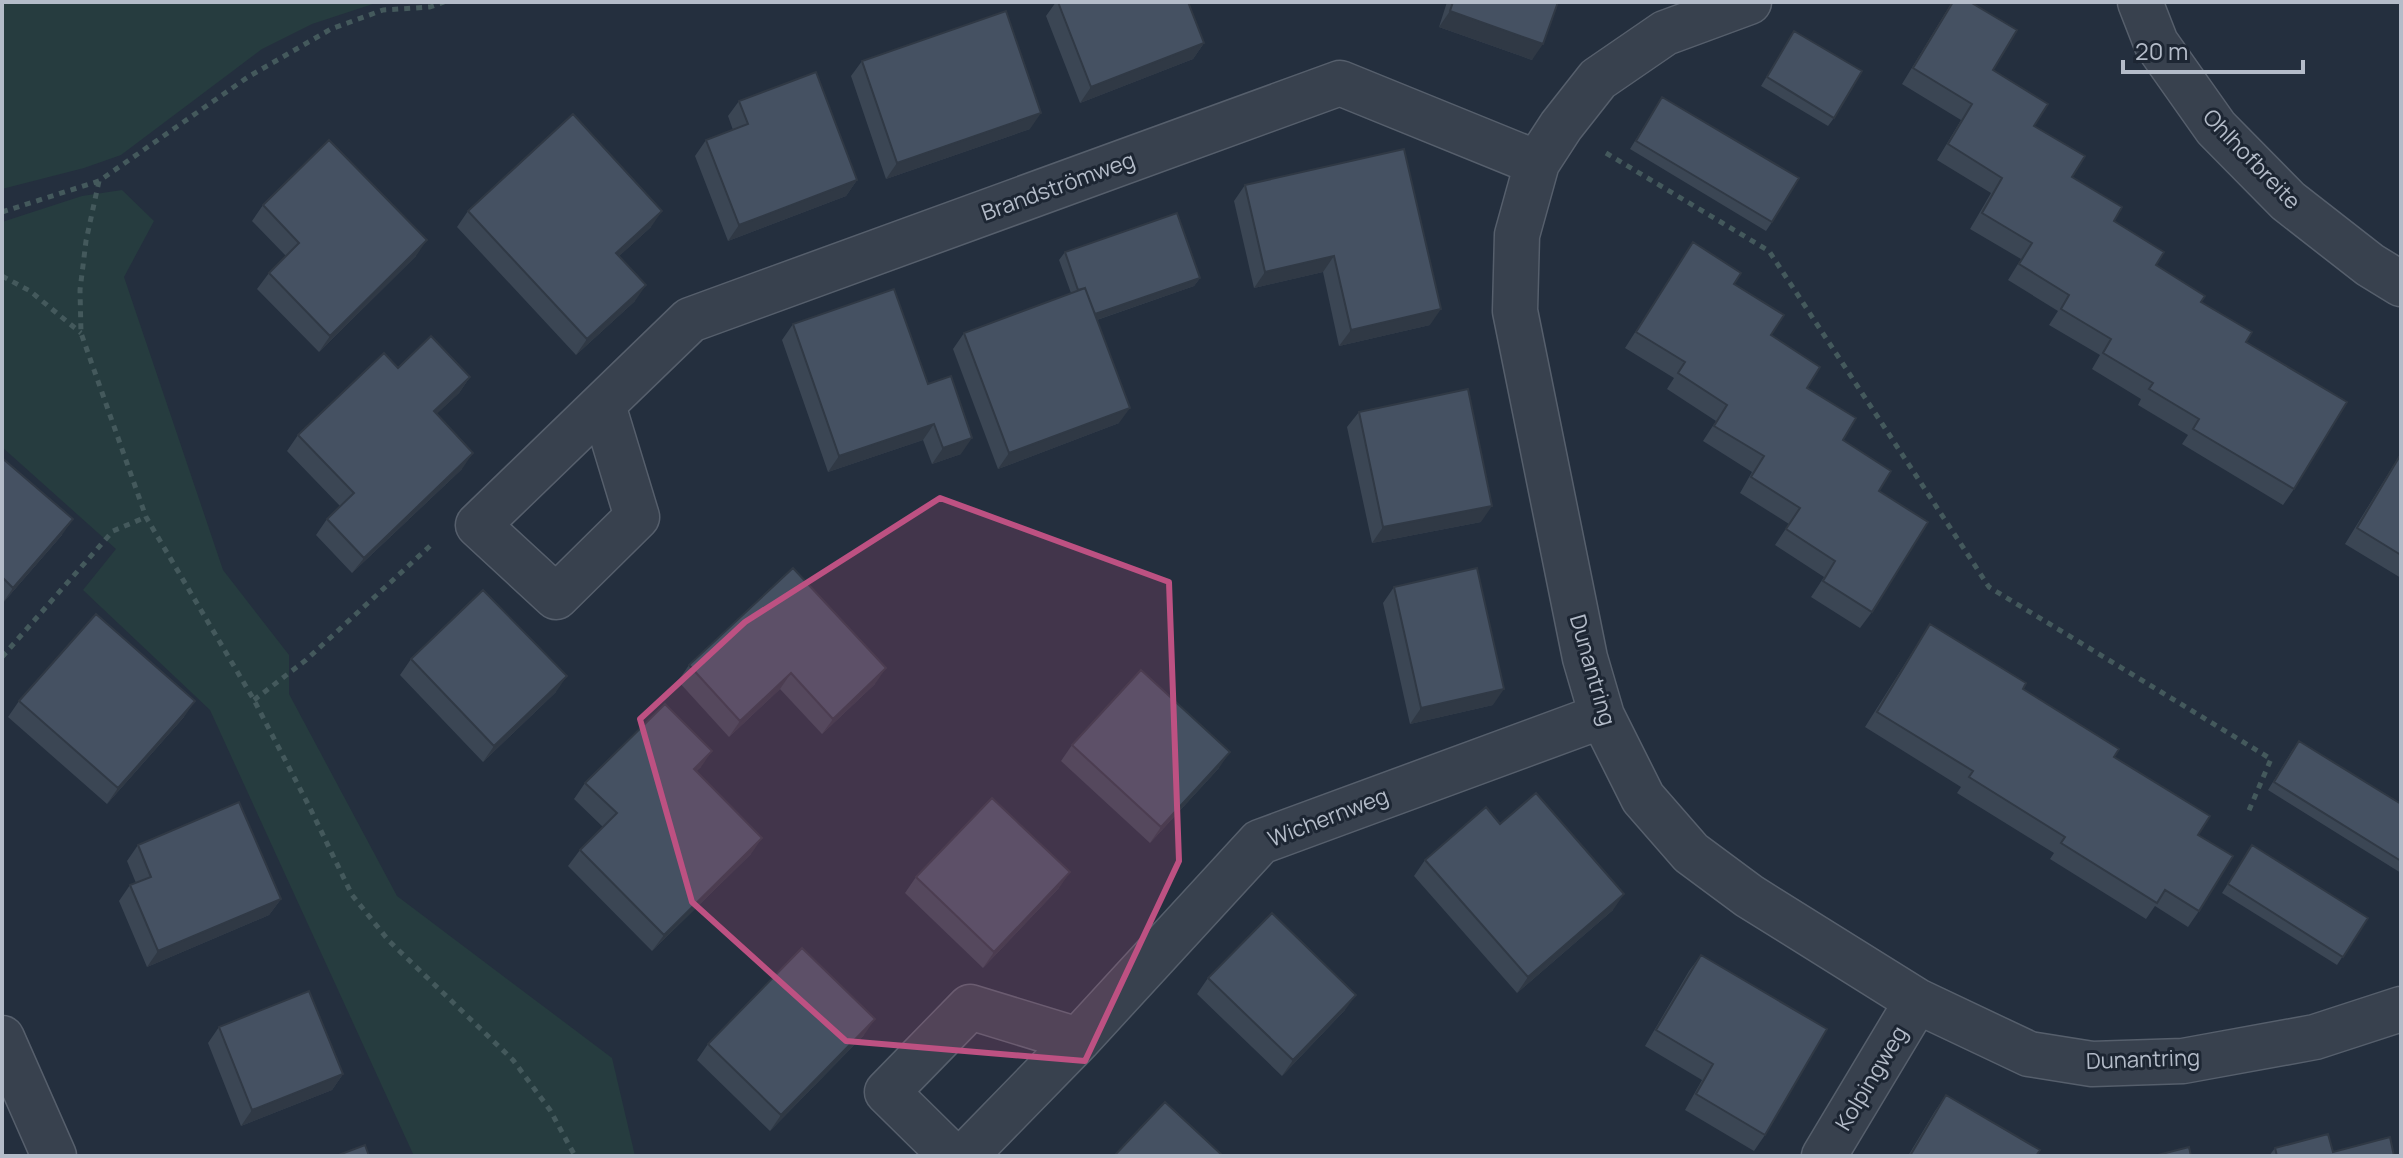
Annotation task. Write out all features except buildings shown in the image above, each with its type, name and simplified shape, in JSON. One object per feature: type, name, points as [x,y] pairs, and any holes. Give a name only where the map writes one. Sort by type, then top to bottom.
[{"type":"street","name":"Dunantring","points":[[1749,2],[1665,33],[1598,79],[1537,163],[1517,235],[1515,311],[1585,658],[1602,716],[1643,798],[1691,853],[1749,896],[1917,1001],[2029,1054],[2092,1064],[2183,1061],[2315,1037],[2401,1009]]},
{"type":"street","name":"Ohlhofbreite","points":[[2140,2],[2156,43],[2216,128],[2288,201],[2370,265],[2401,284]]},
{"type":"street","name":"Brandströmweg","points":[[478,525],[690,320],[1340,83],[1537,163]]},
{"type":"street","points":[[478,525],[556,597],[637,517],[603,405]]},
{"type":"street","name":"Wichernweg","points":[[965,1156],[1078,1040],[1260,842],[1602,716]]},
{"type":"street","name":"Kolpingweg","points":[[1824,1156],[1917,1001]]},
{"type":"street","points":[[952,1156],[887,1092],[970,1007],[1078,1040]]},
{"type":"street","points":[[2,1038],[54,1156]]},
{"type":"path","points":[[2,212],[99,181],[248,77],[331,29],[383,10],[430,7],[444,2]]},
{"type":"path","points":[[1561,126],[1769,251],[1989,587],[2271,759],[2247,815]]},
{"type":"path","points":[[99,181],[86,241],[80,290],[81,333],[146,517],[254,700],[352,895],[389,941],[513,1060],[550,1110],[575,1156]]},
{"type":"path","points":[[2,276],[30,291],[81,333]]},
{"type":"path","points":[[2,657],[113,531],[146,517]]},
{"type":"path","points":[[254,700],[306,660],[450,527],[478,525]]},
{"type":"highlighted area","points":[[940,498],[1169,582],[1179,861],[1085,1061],[846,1041],[692,902],[640,719],[745,622]]},
{"type":"green space","points":[[2,2],[379,2],[312,24],[262,49],[121,155],[2,189]]},
{"type":"green space","points":[[122,190],[154,221],[124,277],[223,570],[289,655],[289,694],[397,896],[612,1058],[635,1156],[414,1156],[210,710],[83,590],[116,549],[2,447],[2,222],[82,196]]}]
